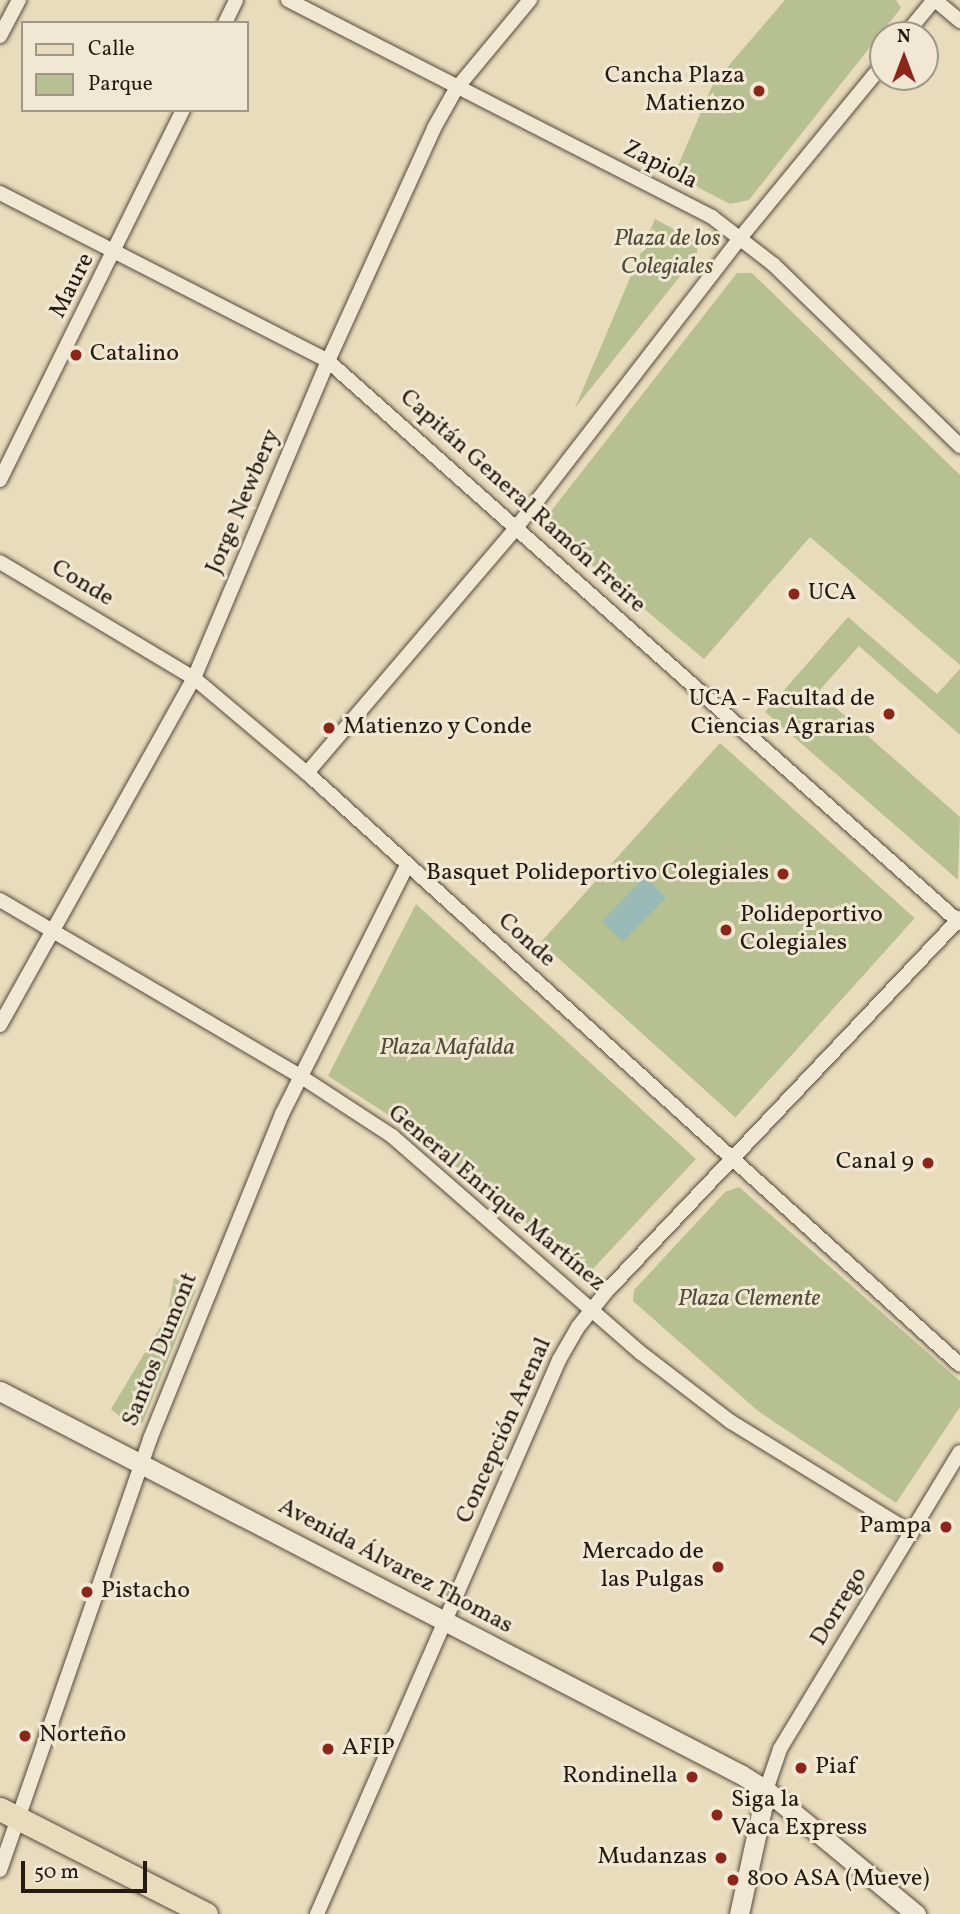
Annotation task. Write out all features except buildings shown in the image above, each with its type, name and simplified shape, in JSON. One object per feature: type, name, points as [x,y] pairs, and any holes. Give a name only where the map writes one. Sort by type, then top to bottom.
[{"type":"main road","name":"Avenida Álvarez Thomas","points":[[0,1391],[141,1462],[766,1790],[916,1914]]},
{"type":"main road","points":[[739,1914],[766,1790]]},
{"type":"main road","points":[[9,1814],[206,1914]]},
{"type":"street","points":[[0,36],[19,0]]},
{"type":"street","points":[[226,21],[236,0]]},
{"type":"street","name":"Zapiola","points":[[288,0],[456,89],[712,217],[741,237],[960,446]]},
{"type":"street","name":"Jorge Newbery","points":[[0,1025],[194,678],[328,361],[456,89],[530,0]]},
{"type":"street","points":[[917,21],[934,0],[960,21]]},
{"type":"street","points":[[307,773],[516,528],[741,237],[869,81]]},
{"type":"street","name":"Maure","points":[[0,480],[117,250],[182,112]]},
{"type":"street","name":"Capitán General Ramón Freire","points":[[0,192],[328,361],[959,921]]},
{"type":"street","name":"Conde","points":[[0,562],[194,678],[307,773],[733,1157],[845,1266],[960,1365]]},
{"type":"street","name":"Santos Dumont","points":[[0,1870],[9,1814],[141,1462],[300,1076],[407,864]]},
{"type":"street","name":"General Enrique Martínez","points":[[0,900],[300,1076],[393,1136],[593,1310],[732,1422],[912,1533]]},
{"type":"street","name":"Concepción Arenal","points":[[317,1914],[559,1360],[593,1310],[733,1157],[959,921]]},
{"type":"street","name":"Dorrego","points":[[766,1790],[780,1749],[960,1452]]},
{"type":"green space","name":"Plaza de los Colegiales","points":[[785,0],[896,0],[901,8],[891,21],[869,21],[869,48],[749,200],[730,204],[674,175],[713,84]]},
{"type":"green space","name":"Plaza de los Colegiales","points":[[655,219],[697,242],[697,255],[575,408]]},
{"type":"green space","name":"UCA","points":[[737,273],[752,273],[960,475],[960,665],[810,537],[704,659],[550,530],[548,515]]},
{"type":"green space","points":[[848,617],[937,694],[960,669],[960,735],[859,646],[818,692],[960,817],[958,880],[765,712]]},
{"type":"green space","name":"Polideportivo Colegiales","points":[[720,743],[915,918],[735,1117],[541,942]]},
{"type":"green space","name":"Plaza Mafalda","points":[[416,904],[696,1159],[589,1273],[401,1123],[328,1076]]},
{"type":"green space","name":"Plaza Clemente","points":[[739,1187],[960,1381],[960,1407],[896,1503],[758,1411],[633,1301],[634,1290],[725,1192]]},
{"type":"green space","points":[[174,1278],[196,1290],[143,1422],[133,1427],[111,1409],[167,1316]]},
{"type":"water","points":[[645,877],[666,897],[623,942],[602,922]]},
{"type":"place","name":"Cancha Plaza Matienzo","points":[[759,91]]},
{"type":"place","name":"Catalino","points":[[76,355]]},
{"type":"place","name":"UCA","points":[[794,594]]},
{"type":"place","name":"UCA - Facultad de Ciencias Agrarias","points":[[889,714]]},
{"type":"place","name":"Matienzo y Conde","points":[[329,728]]},
{"type":"place","name":"Basquet Polideportivo Colegiales","points":[[783,874]]},
{"type":"place","name":"Polideportivo Colegiales","points":[[726,930]]},
{"type":"place","name":"Canal 9","points":[[928,1163]]},
{"type":"place","name":"Pampa","points":[[946,1527]]},
{"type":"place","name":"Mercado de las Pulgas","points":[[718,1567]]},
{"type":"place","name":"Pistacho","points":[[87,1592]]},
{"type":"place","name":"Norteño","points":[[25,1736]]},
{"type":"place","name":"AFIP","points":[[328,1749]]},
{"type":"place","name":"Piaf","points":[[801,1768]]},
{"type":"place","name":"Rondinella","points":[[692,1777]]},
{"type":"place","name":"Siga la Vaca Express","points":[[717,1815]]},
{"type":"place","name":"Mudanzas","points":[[721,1858]]},
{"type":"place","name":"800 ASA (Mueve)","points":[[733,1880]]}]
